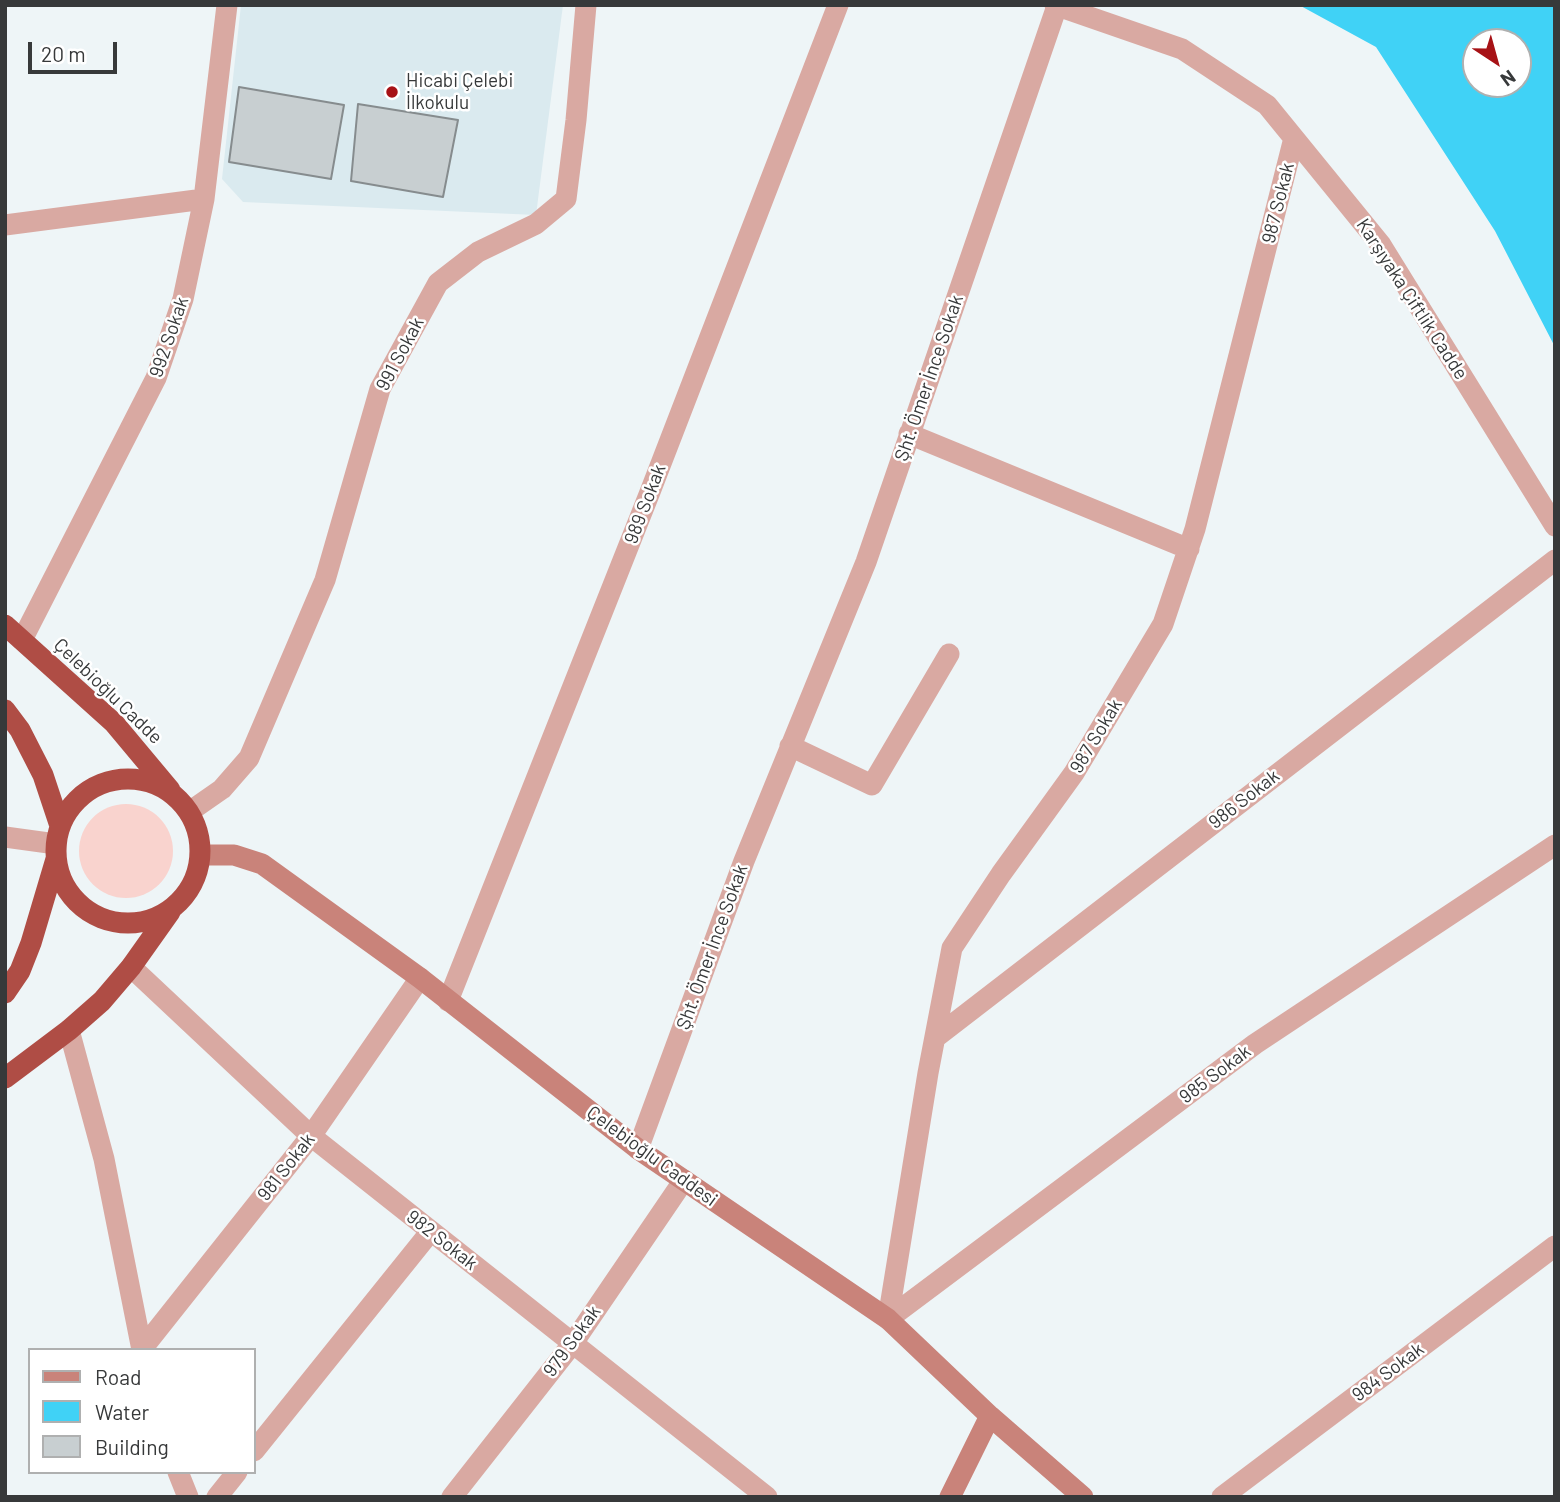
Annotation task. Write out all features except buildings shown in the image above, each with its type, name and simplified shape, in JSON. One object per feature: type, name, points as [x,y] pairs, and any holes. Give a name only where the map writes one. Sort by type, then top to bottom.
[{"type":"highway","name":"Çelebioğlu Cadde","points":[[5,625],[114,723],[173,794]]},
{"type":"highway","points":[[5,710],[20,730],[43,775],[58,843],[60,874],[70,895],[87,911],[108,921],[132,923],[155,918],[173,908]]},
{"type":"highway","points":[[5,993],[20,971],[31,943],[58,843],[71,807],[88,791],[108,782],[130,779],[152,783],[173,794],[189,812],[199,835],[201,855],[197,875],[187,893],[102,1001],[69,1030],[5,1078]]},
{"type":"main road","name":"Çelebioğlu Caddesi","points":[[201,855],[234,855],[262,864],[420,978],[638,1149],[888,1320],[990,1416],[1083,1497]]},
{"type":"main road","points":[[950,1497],[990,1416]]},
{"type":"street","name":"992 Sokak","points":[[22,640],[156,379],[183,299],[204,199],[227,5]]},
{"type":"street","name":"991 Sokak","points":[[189,812],[222,789],[249,758],[325,580],[380,388],[438,283],[478,252],[536,224],[566,199],[586,5]]},
{"type":"street","name":"989 Sokak","points":[[447,1001],[655,479],[838,5]]},
{"type":"street","name":"Karşıyaka Çiftlik Cadde","points":[[1056,6],[1182,49],[1267,105],[1381,245],[1555,526]]},
{"type":"street","name":"Şht. Ömer İnce Sokak","points":[[638,1149],[744,861],[866,562],[1056,6]]},
{"type":"street","name":"987 Sokak","points":[[888,1320],[952,948],[1001,874],[1074,773],[1163,624],[1189,548],[1294,138]]},
{"type":"street","points":[[5,225],[204,199]]},
{"type":"street","points":[[909,434],[1189,548]]},
{"type":"street","name":"986 Sokak","points":[[935,1038],[1555,560]]},
{"type":"street","points":[[790,746],[872,785],[949,654]]},
{"type":"street","points":[[5,837],[58,843]]},
{"type":"street","name":"985 Sokak","points":[[888,1320],[1255,1044],[1555,845]]},
{"type":"street","name":"982 Sokak","points":[[131,967],[311,1136],[767,1497]]},
{"type":"street","name":"981 Sokak","points":[[143,1348],[311,1136],[420,978]]},
{"type":"street","points":[[69,1030],[104,1159],[142,1348]]},
{"type":"street","name":"979 Sokak","points":[[452,1497],[573,1343],[684,1180]]},
{"type":"street","points":[[256,1449],[431,1231]]},
{"type":"street","name":"984 Sokak","points":[[1222,1497],[1555,1247]]},
{"type":"street","points":[[179,1474],[188,1497]]},
{"type":"street","points":[[217,1497],[235,1474]]},
{"type":"shaded area","name":"Hicabi Çelebi İlkokulu","points":[[241,5],[563,5],[536,215],[243,202],[222,179]]},
{"type":"shaded area","points":[[126,804],[144,808],[159,818],[169,833],[173,851],[169,869],[159,884],[144,894],[126,898],[108,894],[93,884],[83,869],[79,851],[83,833],[93,818],[108,808]]},
{"type":"water","points":[[1299,5],[1555,5],[1555,347],[1495,231],[1376,47]]},
{"type":"place","name":"Hicabi Çelebi İlkokulu","points":[[392,92]]}]
